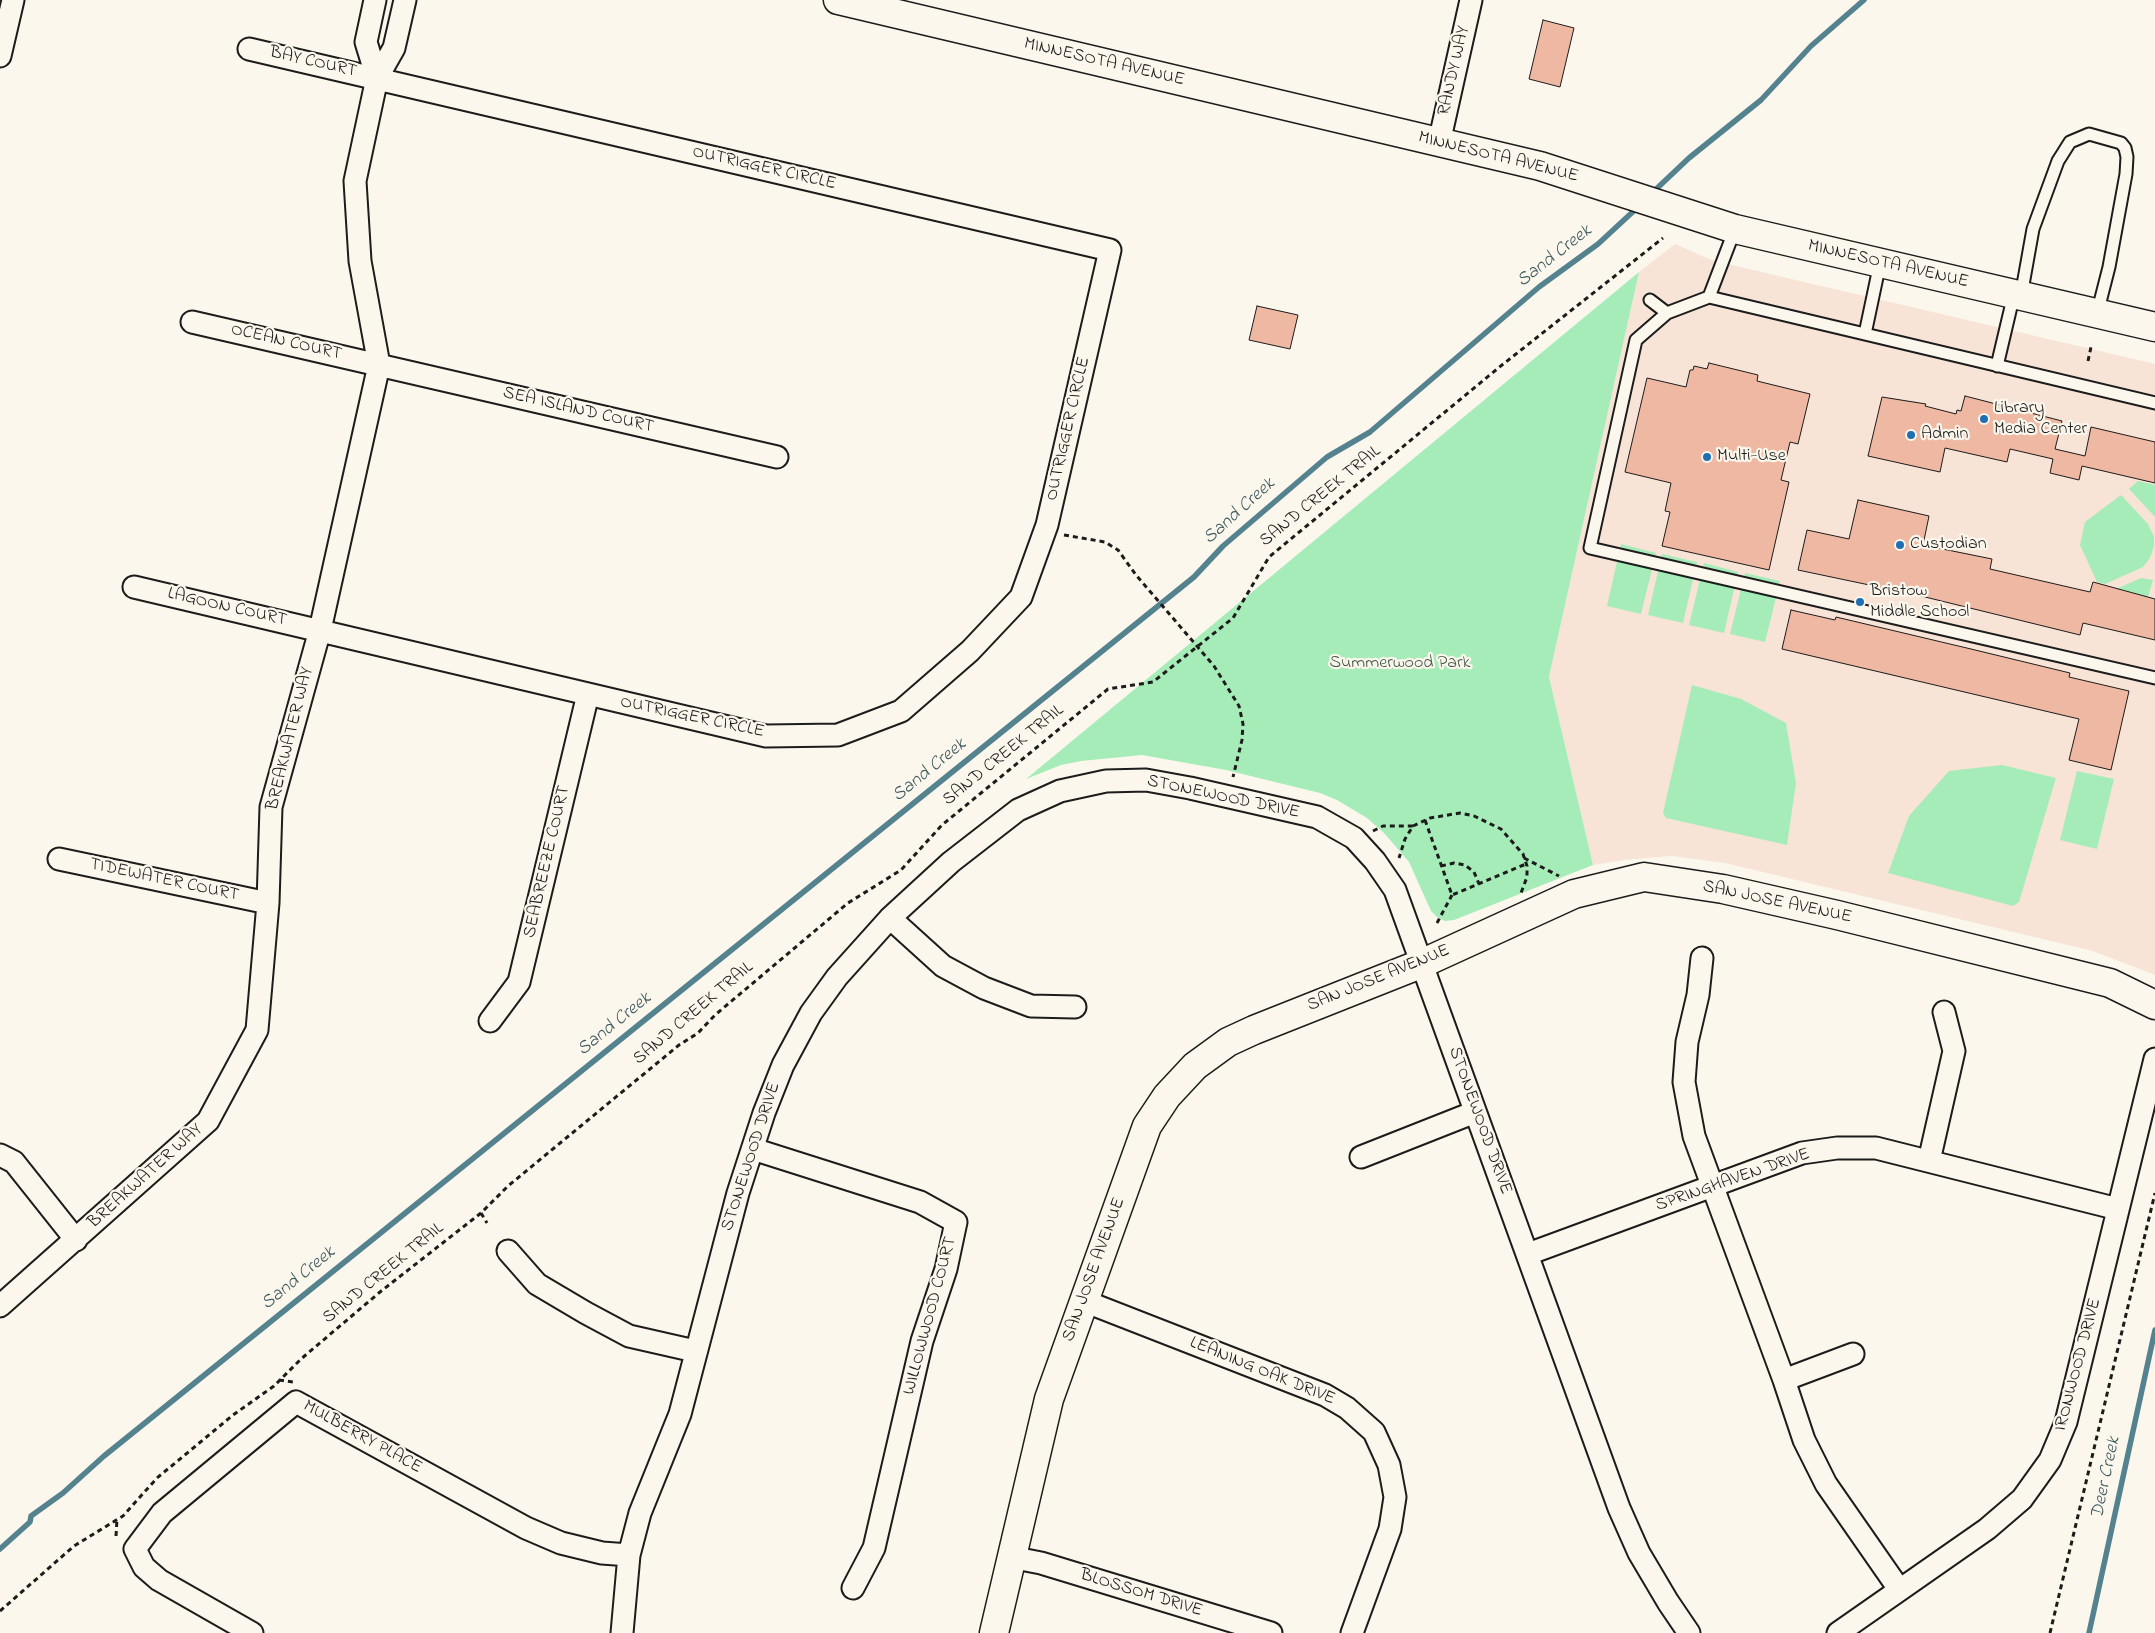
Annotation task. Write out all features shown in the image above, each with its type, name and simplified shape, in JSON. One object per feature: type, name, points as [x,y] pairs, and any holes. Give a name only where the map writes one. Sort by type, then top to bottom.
[{"type":"street","points":[[0,56],[12,0]]},
{"type":"street","name":"BREAKWATER WAY","points":[[375,0],[366,42],[377,78]]},
{"type":"street","name":"BREAKWATER WAY","points":[[0,1306],[208,1122],[256,1030],[268,903],[271,807],[320,630],[379,365],[360,262],[356,181],[377,78],[394,48],[405,0]]},
{"type":"street","name":"MINNESOTA AVENUE","points":[[838,0],[1540,166],[1674,211],[1735,229],[2155,327]]},
{"type":"street","name":"RANDY WAY","points":[[1439,143],[1471,0]]},
{"type":"street","name":"BAY COURT","points":[[249,49],[377,78]]},
{"type":"street","name":"OUTRIGGER CIRCLE","points":[[320,630],[766,736],[838,735],[901,711],[970,652],[1021,597],[1044,531],[1110,250],[377,78]]},
{"type":"street","name":"OCEAN COURT","points":[[192,322],[379,365]]},
{"type":"street","name":"SEA ISLAND COURT","points":[[379,365],[778,457]]},
{"type":"street","name":"LAGOON COURT","points":[[134,587],[320,630]]},
{"type":"street","name":"SEABREEZE COURT","points":[[490,1021],[519,982],[588,694]]},
{"type":"street","name":"STONEWOOD DRIVE","points":[[622,1633],[629,1555],[640,1513],[680,1414],[738,1193],[764,1113],[784,1065],[812,1013],[837,977],[890,918],[951,862],[1018,810],[1060,791],[1106,781],[1146,780],[1190,788],[1317,818],[1354,838],[1375,861],[1396,890],[1620,1508],[1639,1553],[1689,1633]]},
{"type":"street","name":"TIDEWATER COURT","points":[[59,859],[268,903]]},
{"type":"street","name":"SAN JOSE AVENUE","points":[[994,1633],[1010,1557],[1049,1399],[1148,1126],[1167,1096],[1195,1066],[1228,1042],[1423,963],[1574,894],[1644,878],[1723,888],[1856,919],[2110,983],[2155,1005]]},
{"type":"street","points":[[890,918],[943,966],[984,988],[1031,1006],[1076,1007]]},
{"type":"street","points":[[1702,958],[1698,995],[1687,1042],[1684,1082],[1690,1119],[1804,1440],[1826,1484],[1899,1589]]},
{"type":"street","points":[[1929,1161],[1954,1051],[1944,1012]]},
{"type":"street","name":"IRONWOOD DRIVE","points":[[1838,1633],[1987,1529],[2022,1499],[2050,1460],[2066,1422],[2155,1059]]},
{"type":"street","points":[[1361,1158],[1475,1112]]},
{"type":"street","name":"SPRINGHAVEN DRIVE","points":[[1528,1254],[1713,1188],[1802,1153],[1838,1148],[1876,1148],[2118,1209]]},
{"type":"street","name":"WILLOWWOOD COURT","points":[[753,1149],[920,1202],[956,1222],[946,1269],[922,1341],[874,1548],[853,1588]]},
{"type":"street","points":[[0,1155],[14,1162],[76,1240]]},
{"type":"street","points":[[508,1251],[537,1284],[586,1314],[629,1336],[695,1352]]},
{"type":"street","name":"LEANING OAK DRIVE","points":[[1084,1301],[1325,1395],[1347,1408],[1374,1432],[1389,1465],[1395,1497],[1390,1529],[1352,1633]]},
{"type":"street","points":[[1784,1380],[1853,1354]]},
{"type":"street","name":"MULBERRY PLACE","points":[[252,1633],[159,1580],[144,1567],[135,1549],[162,1513],[296,1402],[526,1528],[561,1543],[602,1553],[629,1555]]},
{"type":"street","name":"BLOSSOM DRIVE","points":[[1010,1557],[1040,1564],[1271,1633]]},
{"type":"lane","points":[[1997,366],[2018,295],[2033,229],[2058,161],[2070,142],[2089,134],[2121,143],[2125,148],[2127,157],[2126,174],[2109,267],[2097,314]]},
{"type":"lane","points":[[1710,297],[1735,229]]},
{"type":"lane","points":[[1864,334],[1880,263]]},
{"type":"lane","points":[[2155,403],[1710,297],[1667,312],[1636,340],[1590,548],[2155,678]]},
{"type":"lane","points":[[1650,300],[1667,312]]},
{"type":"path","name":"SAND CREEK TRAIL","points":[[0,1611],[74,1546],[124,1516],[157,1478],[279,1380],[380,1292],[481,1213],[508,1186],[679,1045],[698,1033],[715,1015],[848,904],[902,870],[942,825],[1108,689],[1153,682],[1197,647],[1232,618],[1268,556],[1663,238]]},
{"type":"path","points":[[2088,361],[2091,347]]},
{"type":"path","points":[[1044,531],[1105,542],[1118,550],[1136,575],[1214,666],[1239,706],[1243,724],[1242,740],[1234,777]]},
{"type":"path","points":[[1372,831],[1383,826],[1413,826],[1444,814],[1460,813],[1474,816],[1501,830],[1513,841],[1524,858],[1527,877],[1519,899]]},
{"type":"path","points":[[1425,820],[1452,895]]},
{"type":"path","points":[[1399,858],[1405,839],[1413,826]]},
{"type":"path","points":[[1524,858],[1565,881]]},
{"type":"path","points":[[1441,866],[1454,863],[1465,865],[1474,872],[1479,884]]},
{"type":"path","points":[[1437,922],[1452,895],[1526,864]]},
{"type":"path","points":[[902,870],[908,877]]},
{"type":"path","points":[[2050,1633],[2155,1193]]},
{"type":"path","points":[[481,1213],[487,1223]]},
{"type":"path","points":[[279,1380],[294,1382]]},
{"type":"path","points":[[116,1536],[117,1519]]},
{"type":"shaded area","name":"Bristow Middle School","points":[[1675,244],[1709,259],[1736,266],[2155,364],[2155,975],[2093,951],[1725,863],[1671,856],[1593,865],[1549,677],[1639,272]]},
{"type":"green space","name":"Summerwood Park","points":[[1639,272],[1549,677],[1593,865],[1454,920],[1445,921],[1431,911],[1409,862],[1384,833],[1367,818],[1337,800],[1320,793],[1226,770],[1142,755],[1081,761],[1061,765],[1026,779]]},
{"type":"green space","points":[[2138,481],[2155,485],[2155,517],[2129,489]]},
{"type":"green space","points":[[2121,495],[2148,524],[2154,537],[2154,546],[2150,558],[2143,567],[2105,584],[2097,582],[2080,545],[2085,522]]},
{"type":"green space","points":[[1621,544],[1656,553],[1641,614],[1607,606]]},
{"type":"green space","points":[[1662,554],[1697,562],[1683,623],[1648,615]]},
{"type":"green space","points":[[1704,563],[1738,572],[1724,633],[1689,625]]},
{"type":"green space","points":[[1745,573],[1780,581],[1765,642],[1730,634]]},
{"type":"green space","points":[[2141,578],[2153,580],[2148,597],[2114,590]]},
{"type":"green space","points":[[1692,685],[1741,699],[1786,723],[1796,783],[1787,845],[1666,818],[1663,813]]},
{"type":"green space","points":[[2002,765],[2056,778],[2019,902],[2013,906],[1888,873],[1909,816],[1949,771]]},
{"type":"green space","points":[[2077,771],[2114,779],[2097,849],[2060,840]]},
{"type":"building","points":[[1543,20],[1574,28],[1560,87],[1529,79]]},
{"type":"building","points":[[1257,306],[1298,315],[1290,349],[1249,340]]},
{"type":"building","name":"Multi-Use","points":[[1709,363],[1758,375],[1757,381],[1810,394],[1798,444],[1790,442],[1781,480],[1789,482],[1769,570],[1662,546],[1670,512],[1665,511],[1671,483],[1625,472],[1647,378],[1686,387],[1690,370],[1693,370],[1694,366],[1707,369]]},
{"type":"building","points":[[1965,396],[2062,421],[2055,449],[2085,456],[2091,427],[2155,442],[2155,483],[2082,466],[2079,480],[2050,473],[2053,459],[2010,449],[2007,462],[1945,448],[1940,472],[1868,456],[1882,397],[1926,404],[1925,406],[1956,414],[1957,410],[1961,411]]},
{"type":"building","points":[[1858,500],[1929,516],[1923,545],[1992,559],[1990,569],[2090,592],[2093,582],[2155,599],[2155,640],[2083,623],[2080,635],[1917,595],[1798,570],[1807,530],[1849,539]]},
{"type":"building","points":[[1791,610],[1835,620],[1836,617],[1971,649],[2070,673],[2069,677],[2129,691],[2111,770],[2069,760],[2079,719],[1782,649]]},
{"type":"waterway","name":"Sand Creek","points":[[1652,193],[1689,158],[1761,100],[1811,46],[1864,0]]},
{"type":"waterway","name":"Sand Creek","points":[[0,1549],[30,1522],[31,1516],[63,1493],[104,1456],[1194,577],[1223,546],[1327,457],[1370,432],[1539,287],[1598,244],[1638,207]]},
{"type":"waterway","name":"Deer Creek","points":[[2089,1633],[2155,1330]]},
{"type":"place","name":"Library Media Center","points":[[1984,419]]},
{"type":"place","name":"Admin","points":[[1911,435]]},
{"type":"place","name":"Multi-Use","points":[[1707,457]]},
{"type":"place","name":"Custodian","points":[[1900,545]]},
{"type":"place","name":"Bristow Middle School","points":[[1860,602]]}]
